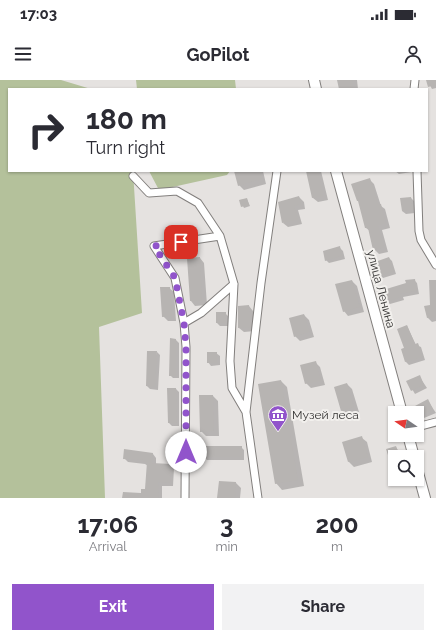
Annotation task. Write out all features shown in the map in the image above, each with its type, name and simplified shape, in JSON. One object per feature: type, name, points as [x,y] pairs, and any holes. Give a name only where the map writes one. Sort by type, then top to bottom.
[{"type":"street","points":[[258,498],[246,412],[261,283],[277,172]]},
{"type":"street","name":"улица Ленина","points":[[336,172],[400,406]]},
{"type":"street","points":[[417,172],[419,231],[421,240],[436,265]]},
{"type":"street","points":[[133,176],[149,193],[177,191],[198,203],[220,236],[234,284],[230,361],[232,388],[246,412]]},
{"type":"street","points":[[185,498],[186,347],[184,323],[175,278],[154,246],[220,236]]},
{"type":"street","points":[[184,323],[201,313],[234,284]]},
{"type":"street","points":[[424,425],[436,422]]},
{"type":"street","points":[[422,486],[425,498]]},
{"type":"green space","points":[[0,80],[61,80],[88,88],[8,88],[8,172],[133,172],[142,313],[99,327],[105,498],[0,498]]},
{"type":"green space","points":[[136,80],[235,80],[236,88],[137,88]]},
{"type":"green space","points":[[150,172],[229,172],[227,175],[159,190]]},
{"type":"building","points":[[337,80],[352,80],[353,88],[339,88]]},
{"type":"building","points":[[426,80],[436,80],[436,85],[428,87]]},
{"type":"building","points":[[234,172],[260,172],[262,179],[238,186]]},
{"type":"building","points":[[306,172],[318,172],[323,196],[312,198]]},
{"type":"building","points":[[370,178],[378,204],[381,204],[386,223],[378,225],[384,247],[373,250],[368,228],[365,228],[358,201],[351,184]]},
{"type":"building","points":[[299,196],[301,204],[294,206],[298,219],[282,223],[278,202]]},
{"type":"building","points":[[411,197],[413,210],[402,211],[400,198]]},
{"type":"building","points":[[247,198],[249,205],[241,207],[239,200]]},
{"type":"building","points":[[340,246],[342,256],[325,261],[323,251]]},
{"type":"building","points":[[200,257],[202,301],[190,301],[187,258]]},
{"type":"building","points":[[389,257],[394,271],[379,276],[375,262]]},
{"type":"building","points":[[415,279],[417,291],[400,294],[401,297],[386,302],[383,290],[406,283],[405,280]]},
{"type":"building","points":[[352,280],[360,307],[343,312],[335,284]]},
{"type":"building","points":[[429,280],[436,280],[436,317],[427,318],[424,306],[430,305]]},
{"type":"building","points":[[160,287],[170,287],[172,316],[162,317]]},
{"type":"building","points":[[249,305],[251,327],[238,328],[238,306]]},
{"type":"building","points":[[216,312],[226,312],[226,323],[216,323]]},
{"type":"building","points":[[304,314],[310,332],[294,337],[289,318]]},
{"type":"building","points":[[407,325],[415,344],[418,343],[423,357],[405,362],[401,349],[404,348],[397,329]]},
{"type":"building","points":[[170,338],[176,339],[176,376],[169,376]]},
{"type":"building","points":[[147,351],[157,351],[155,387],[146,386]]},
{"type":"building","points":[[207,352],[217,352],[217,363],[207,363]]},
{"type":"building","points":[[316,361],[321,380],[305,384],[300,365]]},
{"type":"building","points":[[420,375],[424,385],[411,391],[406,381]]},
{"type":"building","name":"Музей леса","points":[[281,380],[298,480],[275,484],[258,384]]},
{"type":"building","points":[[347,383],[354,407],[341,411],[334,387]]},
{"type":"building","points":[[167,388],[176,388],[177,423],[168,423]]},
{"type":"building","points":[[199,395],[213,395],[214,431],[200,432]]},
{"type":"building","points":[[428,399],[433,409],[424,414],[424,406],[415,406]]},
{"type":"building","points":[[362,436],[368,457],[348,462],[342,442]]},
{"type":"building","points":[[203,446],[242,446],[242,457],[203,457]]},
{"type":"building","points":[[396,446],[397,450],[388,450],[388,455],[386,449]]},
{"type":"building","points":[[124,449],[153,453],[152,463],[171,464],[170,483],[158,482],[159,498],[122,498],[123,492],[141,493],[141,489],[145,489],[147,462],[143,462],[143,460],[123,459]]},
{"type":"building","points":[[219,481],[236,482],[235,498],[217,498]]},
{"type":"place","name":"Музей леса","points":[[278,432]]},
{"type":"route","points":[[181,242],[154,246],[175,278],[184,323],[186,347],[186,452]]}]
